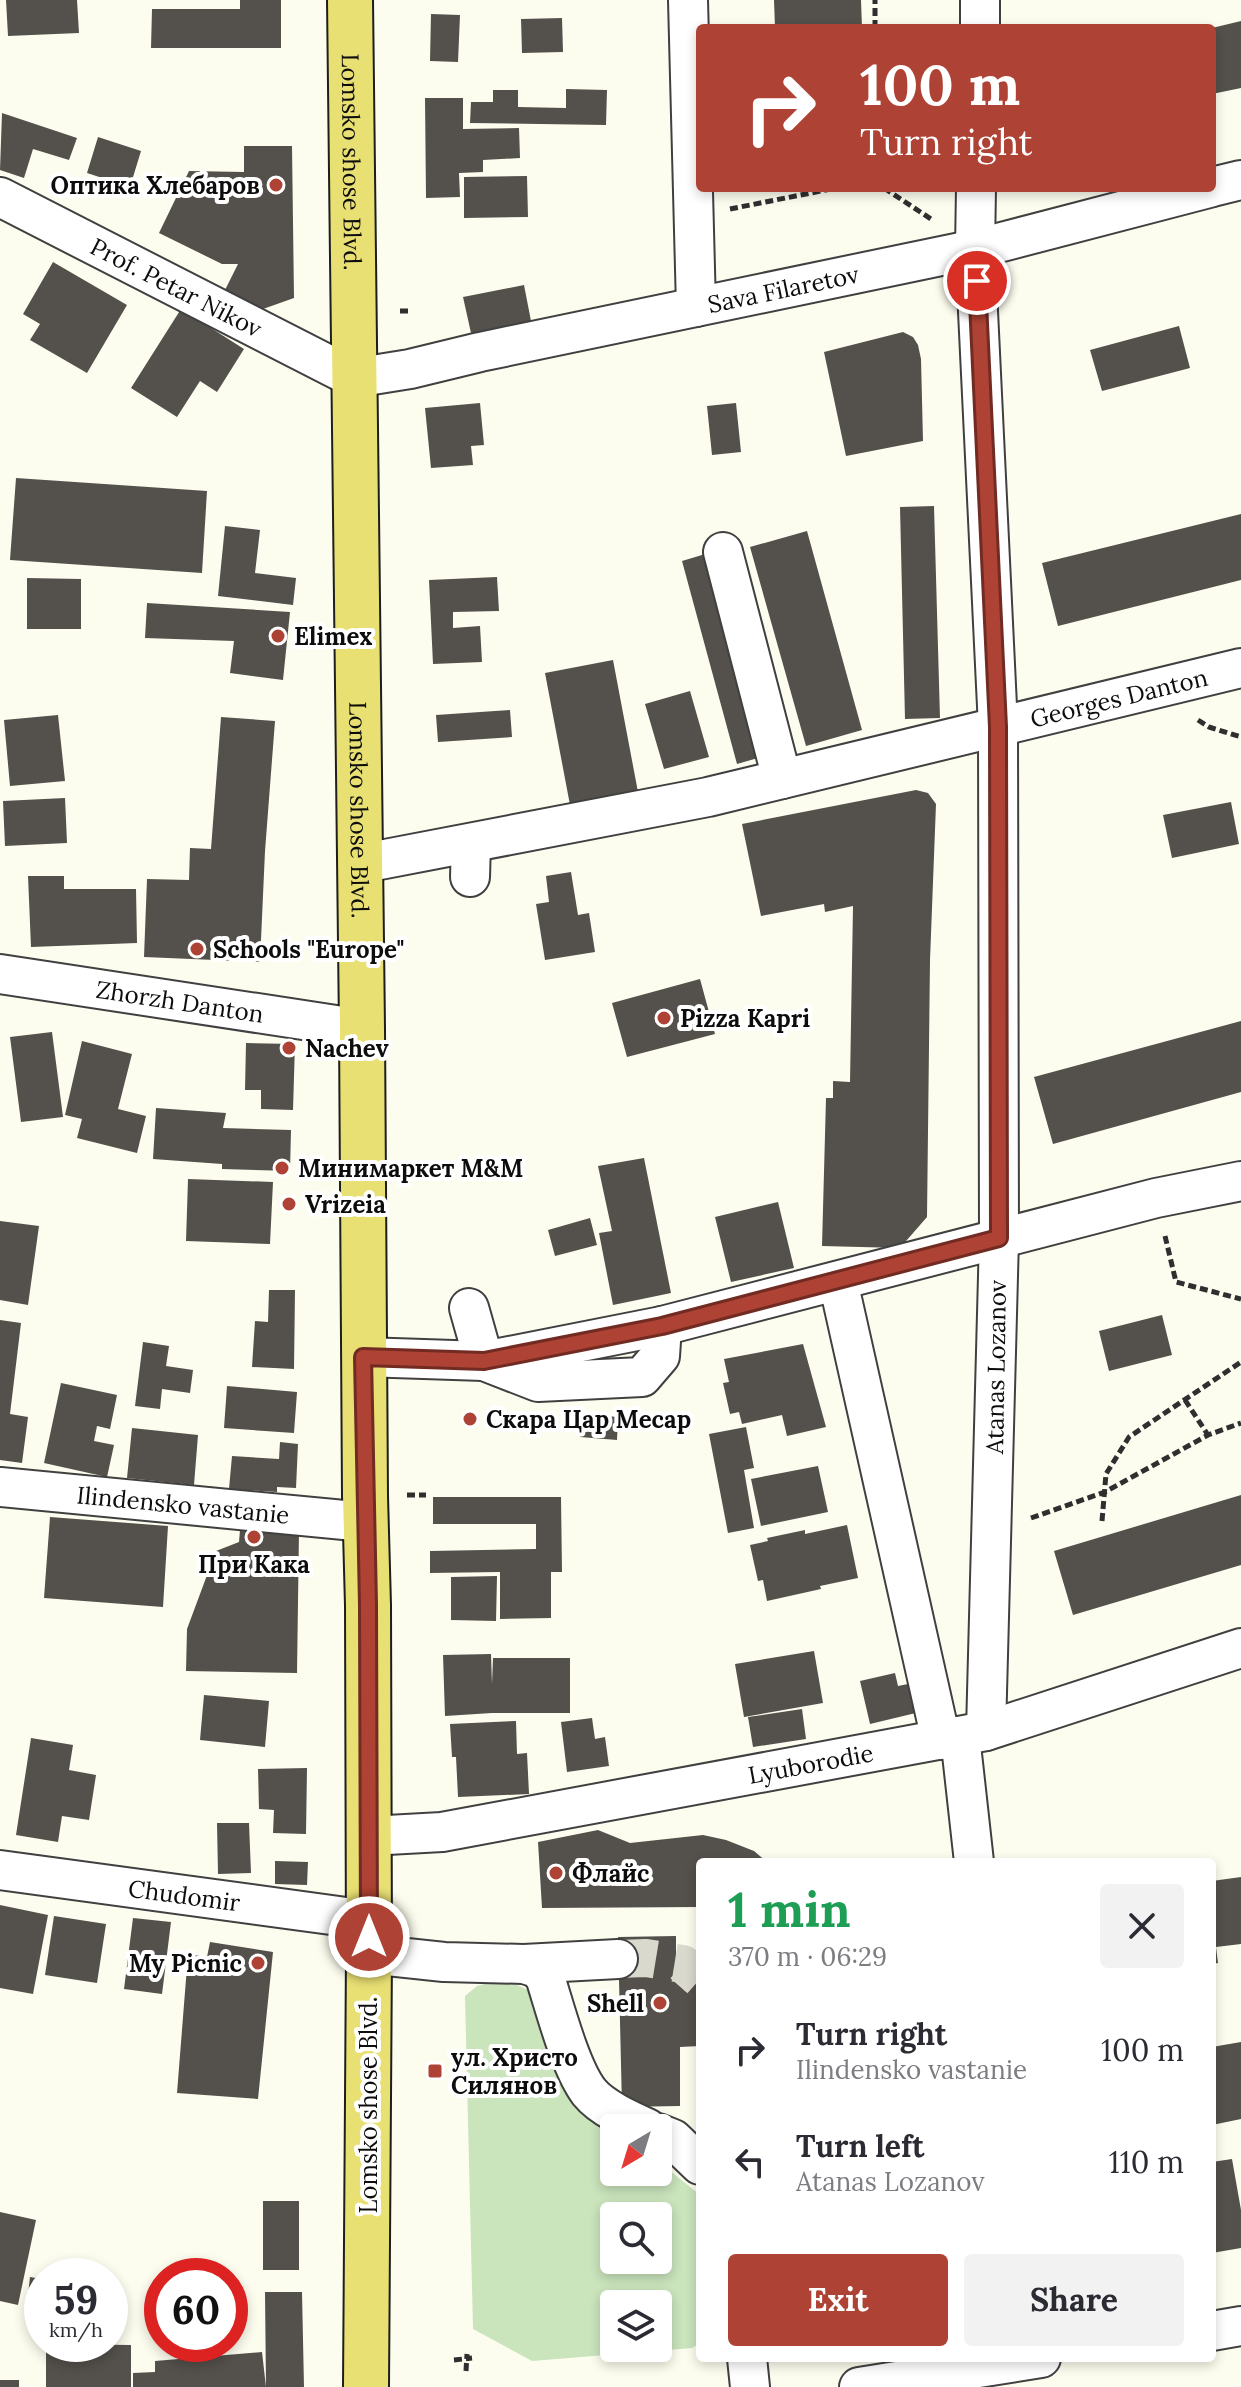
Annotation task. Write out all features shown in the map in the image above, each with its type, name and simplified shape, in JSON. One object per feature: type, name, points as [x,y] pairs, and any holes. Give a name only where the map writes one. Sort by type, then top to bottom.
[{"type":"main road","name":"Lomsko shose Blvd.","points":[[350,0],[369,1836],[366,2387]]},
{"type":"street","points":[[688,0],[696,307]]},
{"type":"street","points":[[980,0],[980,24]]},
{"type":"street","name":"Sava Filaretov","points":[[1216,186],[1241,180]]},
{"type":"street","name":"Atanas Lozanov","points":[[962,1735],[992,1531],[999,1238],[998,727],[975,249],[976,192]]},
{"type":"street","name":"Sava Filaretov","points":[[354,378],[410,369],[975,249],[1195,192]]},
{"type":"street","name":"Prof. Petar Nikov","points":[[0,197],[354,378]]},
{"type":"street","points":[[723,552],[782,779]]},
{"type":"street","name":"Georges Danton","points":[[359,864],[471,861],[708,797],[1241,668]]},
{"type":"street","name":"Zhorzh Danton","points":[[0,974],[362,1029]]},
{"type":"street","points":[[363,1357],[484,1361],[662,1326],[1156,1198],[1241,1181]]},
{"type":"street","points":[[838,1281],[962,1735],[974,1858]]},
{"type":"street","points":[[469,1308],[484,1361]]},
{"type":"street","name":"Ilindensko vastanie","points":[[0,1487],[365,1522]]},
{"type":"street","name":"Lyuborodie","points":[[369,1836],[442,1832],[962,1735],[1241,1648]]},
{"type":"street","name":"Chudomir","points":[[0,1870],[369,1937],[444,1962],[524,1964],[618,1959]]},
{"type":"street","points":[[524,1964],[537,1968],[545,1977],[572,2059],[590,2093],[618,2114]]},
{"type":"street","points":[[672,2139],[696,2161]]},
{"type":"street","points":[[1216,2330],[1241,2326]]},
{"type":"street","points":[[747,2362],[750,2387]]},
{"type":"street","points":[[859,2387],[984,2377],[1024,2362]]},
{"type":"path","points":[[875,0],[875,24]]},
{"type":"path","points":[[694,216],[816,192]]},
{"type":"path","points":[[400,311],[409,311]]},
{"type":"path","points":[[1156,1198],[1176,1282],[1241,1299]]},
{"type":"path","points":[[1102,1521],[1106,1474],[1129,1437],[1241,1362]]},
{"type":"path","points":[[1185,1400],[1208,1435]]},
{"type":"path","points":[[992,1531],[1105,1492],[1208,1435],[1241,1423]]},
{"type":"path","points":[[405,1495],[426,1495]]},
{"type":"path","points":[[454,2360],[469,2357],[466,2371]]},
{"type":"green space","points":[[497,1981],[513,1983],[530,1991],[566,2094],[582,2113],[600,2125],[600,2186],[672,2186],[672,2172],[696,2192],[696,2346],[672,2350],[672,2290],[600,2290],[600,2355],[532,2361],[473,2329],[465,1996],[477,1986]]},
{"type":"building","points":[[6,0],[77,0],[79,33],[8,36]]},
{"type":"building","points":[[240,0],[281,0],[281,48],[151,48],[152,9],[240,9]]},
{"type":"building","points":[[774,0],[861,0],[862,24],[775,24]]},
{"type":"building","points":[[431,14],[460,15],[458,62],[430,61]]},
{"type":"building","points":[[562,18],[563,52],[522,53],[521,19]]},
{"type":"building","points":[[1241,21],[1241,88],[1216,93],[1216,27]]},
{"type":"building","points":[[566,89],[607,90],[606,125],[470,123],[471,102],[493,102],[493,90],[518,90],[518,107],[566,108]]},
{"type":"building","points":[[425,98],[463,98],[463,129],[519,128],[520,158],[483,160],[483,172],[459,173],[460,197],[426,198]]},
{"type":"building","points":[[2,113],[77,138],[69,160],[33,149],[24,178],[0,170]]},
{"type":"building","points":[[98,137],[141,151],[130,187],[87,173]]},
{"type":"building","points":[[244,146],[292,146],[294,298],[263,309],[225,290],[238,264],[222,264],[159,233],[189,171],[244,172]]},
{"type":"building","points":[[527,176],[528,217],[464,218],[464,177]]},
{"type":"building","points":[[53,262],[127,305],[87,373],[30,340],[40,324],[23,314]]},
{"type":"building","points":[[524,285],[531,321],[471,333],[463,297]]},
{"type":"building","points":[[181,309],[244,349],[217,392],[200,381],[177,417],[131,388]]},
{"type":"building","points":[[1179,326],[1190,368],[1102,391],[1090,350]]},
{"type":"building","points":[[903,332],[913,337],[921,359],[923,441],[846,456],[824,352]]},
{"type":"building","points":[[480,403],[484,445],[471,446],[473,465],[431,468],[425,408]]},
{"type":"building","points":[[736,403],[741,452],[712,455],[707,406]]},
{"type":"building","points":[[16,478],[207,491],[202,573],[10,560]]},
{"type":"building","points":[[934,506],[940,718],[905,719],[900,507]]},
{"type":"building","points":[[1241,514],[1241,580],[1058,626],[1042,563]]},
{"type":"building","points":[[225,526],[260,530],[255,573],[296,578],[293,605],[218,596]]},
{"type":"building","points":[[807,531],[862,730],[806,746],[750,547]]},
{"type":"building","points":[[712,552],[768,755],[737,764],[682,561]]},
{"type":"building","points":[[497,577],[499,611],[453,612],[453,628],[480,626],[482,662],[433,664],[429,580]]},
{"type":"building","points":[[27,578],[81,579],[81,629],[27,629]]},
{"type":"building","points":[[147,603],[290,612],[283,680],[230,673],[234,641],[145,638]]},
{"type":"building","points":[[613,660],[638,792],[570,805],[545,673]]},
{"type":"building","points":[[690,691],[709,757],[664,769],[645,704]]},
{"type":"building","points":[[510,710],[512,737],[438,742],[436,715]]},
{"type":"building","points":[[58,715],[65,781],[10,786],[4,720]]},
{"type":"building","points":[[221,717],[275,721],[260,962],[144,957],[147,879],[189,880],[190,848],[211,849]]},
{"type":"building","points":[[916,790],[928,793],[936,804],[930,960],[927,1217],[900,1248],[822,1246],[826,1098],[833,1098],[833,1081],[850,1082],[853,906],[825,912],[824,904],[761,916],[742,824]]},
{"type":"building","points":[[65,798],[67,843],[5,846],[3,801]]},
{"type":"building","points":[[1231,802],[1239,844],[1172,858],[1163,815]]},
{"type":"building","points":[[571,872],[578,915],[589,913],[595,952],[545,960],[536,904],[549,902],[546,876]]},
{"type":"building","points":[[28,876],[64,876],[64,889],[136,889],[137,943],[31,947]]},
{"type":"building","name":"Pizza Kapri","points":[[700,979],[715,1034],[627,1057],[612,1003]]},
{"type":"building","points":[[1241,1021],[1241,1092],[1053,1144],[1034,1077]]},
{"type":"building","points":[[52,1032],[63,1117],[21,1122],[10,1037]]},
{"type":"building","points":[[82,1041],[132,1054],[118,1109],[146,1116],[137,1153],[77,1138],[82,1119],[65,1115]]},
{"type":"building","points":[[246,1043],[295,1044],[293,1110],[261,1109],[261,1090],[245,1090]]},
{"type":"building","points":[[156,1108],[226,1113],[223,1128],[291,1130],[290,1171],[222,1169],[222,1164],[153,1159]]},
{"type":"building","points":[[644,1158],[671,1293],[613,1305],[599,1233],[612,1231],[598,1166]]},
{"type":"building","points":[[188,1179],[273,1182],[270,1244],[186,1241]]},
{"type":"building","points":[[778,1202],[794,1268],[731,1282],[715,1217]]},
{"type":"building","points":[[590,1218],[597,1245],[555,1256],[548,1230]]},
{"type":"building","points":[[0,1221],[39,1226],[28,1305],[0,1300]]},
{"type":"building","points":[[269,1290],[295,1290],[294,1369],[252,1367],[255,1321],[268,1322]]},
{"type":"building","points":[[1162,1315],[1172,1355],[1109,1371],[1099,1331]]},
{"type":"building","points":[[0,1320],[21,1323],[10,1414],[28,1417],[22,1463],[0,1460]]},
{"type":"building","points":[[143,1342],[169,1346],[166,1366],[193,1370],[190,1393],[162,1389],[160,1409],[135,1406]]},
{"type":"building","points":[[803,1344],[826,1427],[787,1436],[782,1415],[742,1424],[739,1412],[730,1414],[723,1383],[729,1382],[724,1359]]},
{"type":"building","points":[[61,1383],[117,1395],[110,1429],[97,1426],[94,1441],[114,1445],[107,1477],[44,1463]]},
{"type":"building","points":[[227,1386],[297,1392],[294,1433],[224,1428]]},
{"type":"building","points":[[581,1414],[618,1417],[617,1440],[580,1437]]},
{"type":"building","points":[[746,1427],[754,1468],[744,1470],[754,1528],[728,1533],[709,1434]]},
{"type":"building","points":[[132,1428],[198,1435],[194,1485],[127,1478]]},
{"type":"building","points":[[280,1442],[298,1444],[296,1488],[277,1487],[277,1492],[229,1489],[232,1456],[279,1459]]},
{"type":"building","points":[[818,1466],[828,1512],[761,1526],[751,1479]]},
{"type":"building","points":[[1241,1495],[1241,1565],[1073,1615],[1054,1551]]},
{"type":"building","points":[[433,1497],[561,1497],[562,1572],[551,1572],[551,1618],[500,1619],[500,1572],[430,1573],[430,1551],[536,1549],[536,1524],[433,1524]]},
{"type":"building","points":[[50,1517],[168,1526],[163,1607],[44,1598]]},
{"type":"building","points":[[847,1525],[858,1578],[767,1601],[763,1580],[758,1581],[750,1545],[805,1530],[805,1534]]},
{"type":"building","points":[[240,1530],[299,1531],[297,1673],[186,1671],[187,1629],[216,1551],[239,1542]]},
{"type":"building","points":[[497,1576],[496,1621],[451,1620],[451,1577]]},
{"type":"building","points":[[814,1651],[823,1703],[744,1717],[735,1664]]},
{"type":"building","points":[[491,1654],[492,1684],[493,1658],[570,1658],[570,1713],[445,1716],[443,1655]]},
{"type":"building","points":[[895,1673],[898,1686],[913,1683],[920,1712],[870,1724],[860,1681]]},
{"type":"building","points":[[204,1695],[269,1701],[265,1747],[200,1740]]},
{"type":"building","points":[[802,1709],[806,1739],[753,1747],[748,1717]]},
{"type":"building","points":[[592,1718],[595,1739],[605,1737],[609,1766],[567,1772],[561,1722]]},
{"type":"building","points":[[516,1721],[517,1754],[527,1753],[529,1794],[458,1797],[450,1724]]},
{"type":"building","points":[[31,1738],[73,1745],[69,1770],[96,1775],[89,1820],[62,1816],[58,1842],[16,1835]]},
{"type":"building","points":[[307,1768],[306,1834],[273,1833],[274,1810],[259,1809],[258,1769]]},
{"type":"building","points":[[217,1823],[249,1823],[251,1873],[218,1874]]},
{"type":"building","points":[[598,1830],[630,1843],[703,1835],[726,1840],[754,1851],[762,1858],[696,1858],[696,1907],[542,1908],[538,1842]]},
{"type":"building","points":[[275,1861],[308,1862],[307,1885],[275,1884]]},
{"type":"building","points":[[1241,1877],[1241,1944],[1216,1947],[1216,1880]]},
{"type":"building","points":[[0,1905],[48,1915],[33,1994],[0,1988]]},
{"type":"building","points":[[54,1916],[106,1924],[97,1983],[45,1975]]},
{"type":"building","points":[[133,1918],[171,1922],[162,1994],[124,1989]]},
{"type":"building","name":"Shell","points":[[676,1936],[676,1957],[696,1956],[696,2046],[680,2047],[680,2106],[622,2107],[618,1937]]},
{"type":"building","points":[[210,1942],[273,1952],[258,2099],[177,2093],[188,1954],[207,1957]]},
{"type":"building","points":[[1241,2042],[1241,2119],[1216,2124],[1216,2046]]},
{"type":"building","points":[[1232,2159],[1241,2210],[1241,2248],[1216,2252],[1216,2161]]},
{"type":"building","points":[[263,2201],[299,2201],[299,2270],[263,2270]]},
{"type":"building","points":[[0,2212],[36,2220],[28,2258],[24,2258],[18,2305],[0,2301]]},
{"type":"building","points":[[265,2292],[302,2292],[304,2387],[266,2387]]},
{"type":"building","points":[[128,2345],[131,2345],[131,2387],[46,2387],[46,2362],[128,2362]]},
{"type":"building","points":[[262,2352],[266,2387],[133,2387],[133,2373],[155,2372],[155,2362],[248,2362],[248,2353]]},
{"type":"building","points":[[0,2380],[19,2380],[19,2387],[0,2387]]},
{"type":"tunnel","points":[[618,1959],[646,1958],[683,1964],[696,1975]]},
{"type":"place","name":"Оптика Хлебаров","points":[[276,185]]},
{"type":"place","name":"Elimex","points":[[278,636]]},
{"type":"place","name":"Schools \"Europe\"","points":[[197,949]]},
{"type":"place","name":"Pizza Kapri","points":[[664,1018]]},
{"type":"place","name":"Nachev","points":[[289,1048]]},
{"type":"place","name":"Минимаркет М&М","points":[[282,1168]]},
{"type":"place","name":"Vrizeia","points":[[289,1204]]},
{"type":"place","name":"Скара Цар Месар","points":[[470,1419]]},
{"type":"place","name":"При Кака","points":[[254,1537]]},
{"type":"place","name":"Флайс","points":[[556,1873]]},
{"type":"place","name":"My Picnic","points":[[258,1963]]},
{"type":"place","name":"Shell","points":[[660,2003]]},
{"type":"place","name":"ул. Христо Силянов","points":[[435,2071]]},
{"type":"route","points":[[369,1937],[368,1605],[363,1357],[484,1361],[662,1326],[999,1238],[998,727],[977,281]]}]
